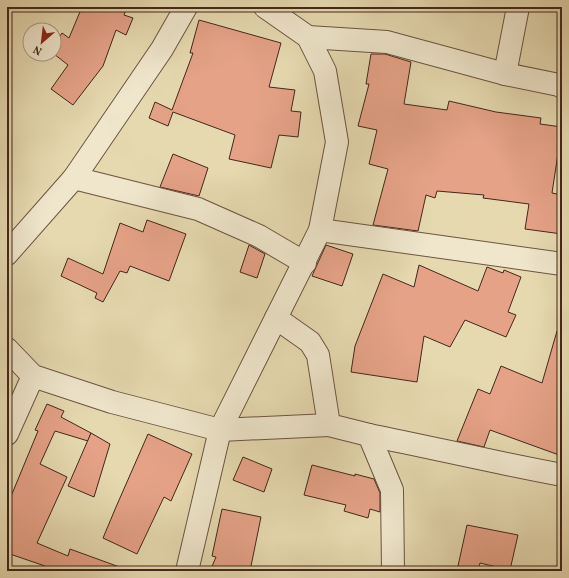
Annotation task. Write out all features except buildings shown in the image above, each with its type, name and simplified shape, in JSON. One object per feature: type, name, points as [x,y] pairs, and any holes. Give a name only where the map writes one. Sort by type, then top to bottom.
[{"type":"street","points":[[7,254],[74,178],[162,49],[186,7]]},
{"type":"street","points":[[187,571],[220,430],[305,263],[320,230],[337,142],[325,71],[308,37],[265,7]]},
{"type":"street","points":[[505,74],[518,7]]},
{"type":"street","points":[[308,37],[387,42],[505,74],[561,86]]},
{"type":"street","points":[[74,178],[198,209],[259,236],[305,263]]},
{"type":"street","points":[[320,230],[562,264]]},
{"type":"street","points":[[276,318],[310,342],[318,355],[329,425]]},
{"type":"street","points":[[7,349],[33,376],[112,402],[220,430],[329,425],[481,460],[562,475]]},
{"type":"street","points":[[7,434],[33,376]]},
{"type":"street","points":[[369,435],[392,490],[393,571]]}]
